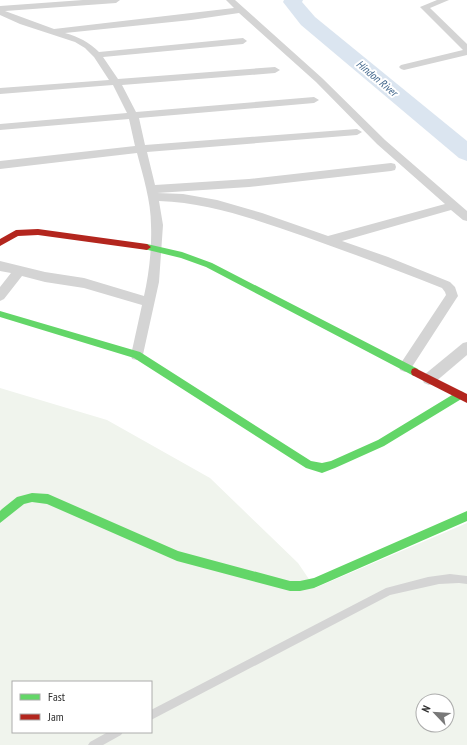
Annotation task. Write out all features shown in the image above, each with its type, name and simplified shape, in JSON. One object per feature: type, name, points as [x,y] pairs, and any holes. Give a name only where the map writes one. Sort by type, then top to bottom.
[{"type":"street","points":[[0,9],[116,0]]},
{"type":"street","points":[[230,0],[319,80],[381,142],[467,217]]},
{"type":"street","points":[[415,0],[424,7],[467,51]]},
{"type":"street","points":[[424,7],[445,0]]},
{"type":"street","points":[[54,31],[191,17],[241,10]]},
{"type":"street","points":[[0,12],[23,22],[78,40],[88,46],[96,54],[123,93],[133,116],[152,193],[157,225],[153,282],[137,355]]},
{"type":"street","points":[[96,54],[243,40]]},
{"type":"street","points":[[404,67],[467,51]]},
{"type":"street","points":[[0,91],[115,81],[275,70]]},
{"type":"street","points":[[0,127],[314,100]]},
{"type":"street","points":[[0,165],[141,149],[357,132]]},
{"type":"street","points":[[152,193],[391,167]]},
{"type":"street","points":[[152,193],[217,204],[258,216],[398,265],[446,285],[451,290],[452,296],[405,366]]},
{"type":"street","points":[[329,240],[453,205]]},
{"type":"street","points":[[1,240],[16,233],[38,232],[155,248],[209,265],[463,397]]},
{"type":"street","points":[[0,266],[84,283],[149,302]]},
{"type":"street","points":[[0,296],[19,271]]},
{"type":"street","points":[[0,314],[137,355],[309,465],[322,468],[381,443],[463,397]]},
{"type":"street","points":[[429,379],[467,347]]},
{"type":"street","points":[[0,518],[24,497],[34,495],[48,499],[177,556],[290,586],[300,586],[314,583],[467,516]]},
{"type":"lane","points":[[152,714],[389,591],[431,581],[461,578],[467,580]]},
{"type":"lane","points":[[93,745],[116,733]]},
{"type":"shaded area","points":[[0,388],[107,420],[210,478],[298,563],[315,588],[467,523],[467,745],[0,745]]},
{"type":"waterway","name":"Hindon River","points":[[294,0],[292,2],[308,21],[467,153]]},
{"type":"traffic: fast","points":[[147,247],[182,255],[209,265],[415,372]]},
{"type":"traffic: fast","points":[[0,314],[137,355],[309,465],[322,468],[381,443],[460,395]]},
{"type":"traffic: fast","points":[[0,518],[16,504],[26,499],[48,499],[177,556],[290,586],[300,586],[314,583],[467,516]]},
{"type":"traffic: jam","points":[[0,243],[16,233],[38,232],[147,247]]},
{"type":"traffic: jam","points":[[415,372],[467,399]]}]
